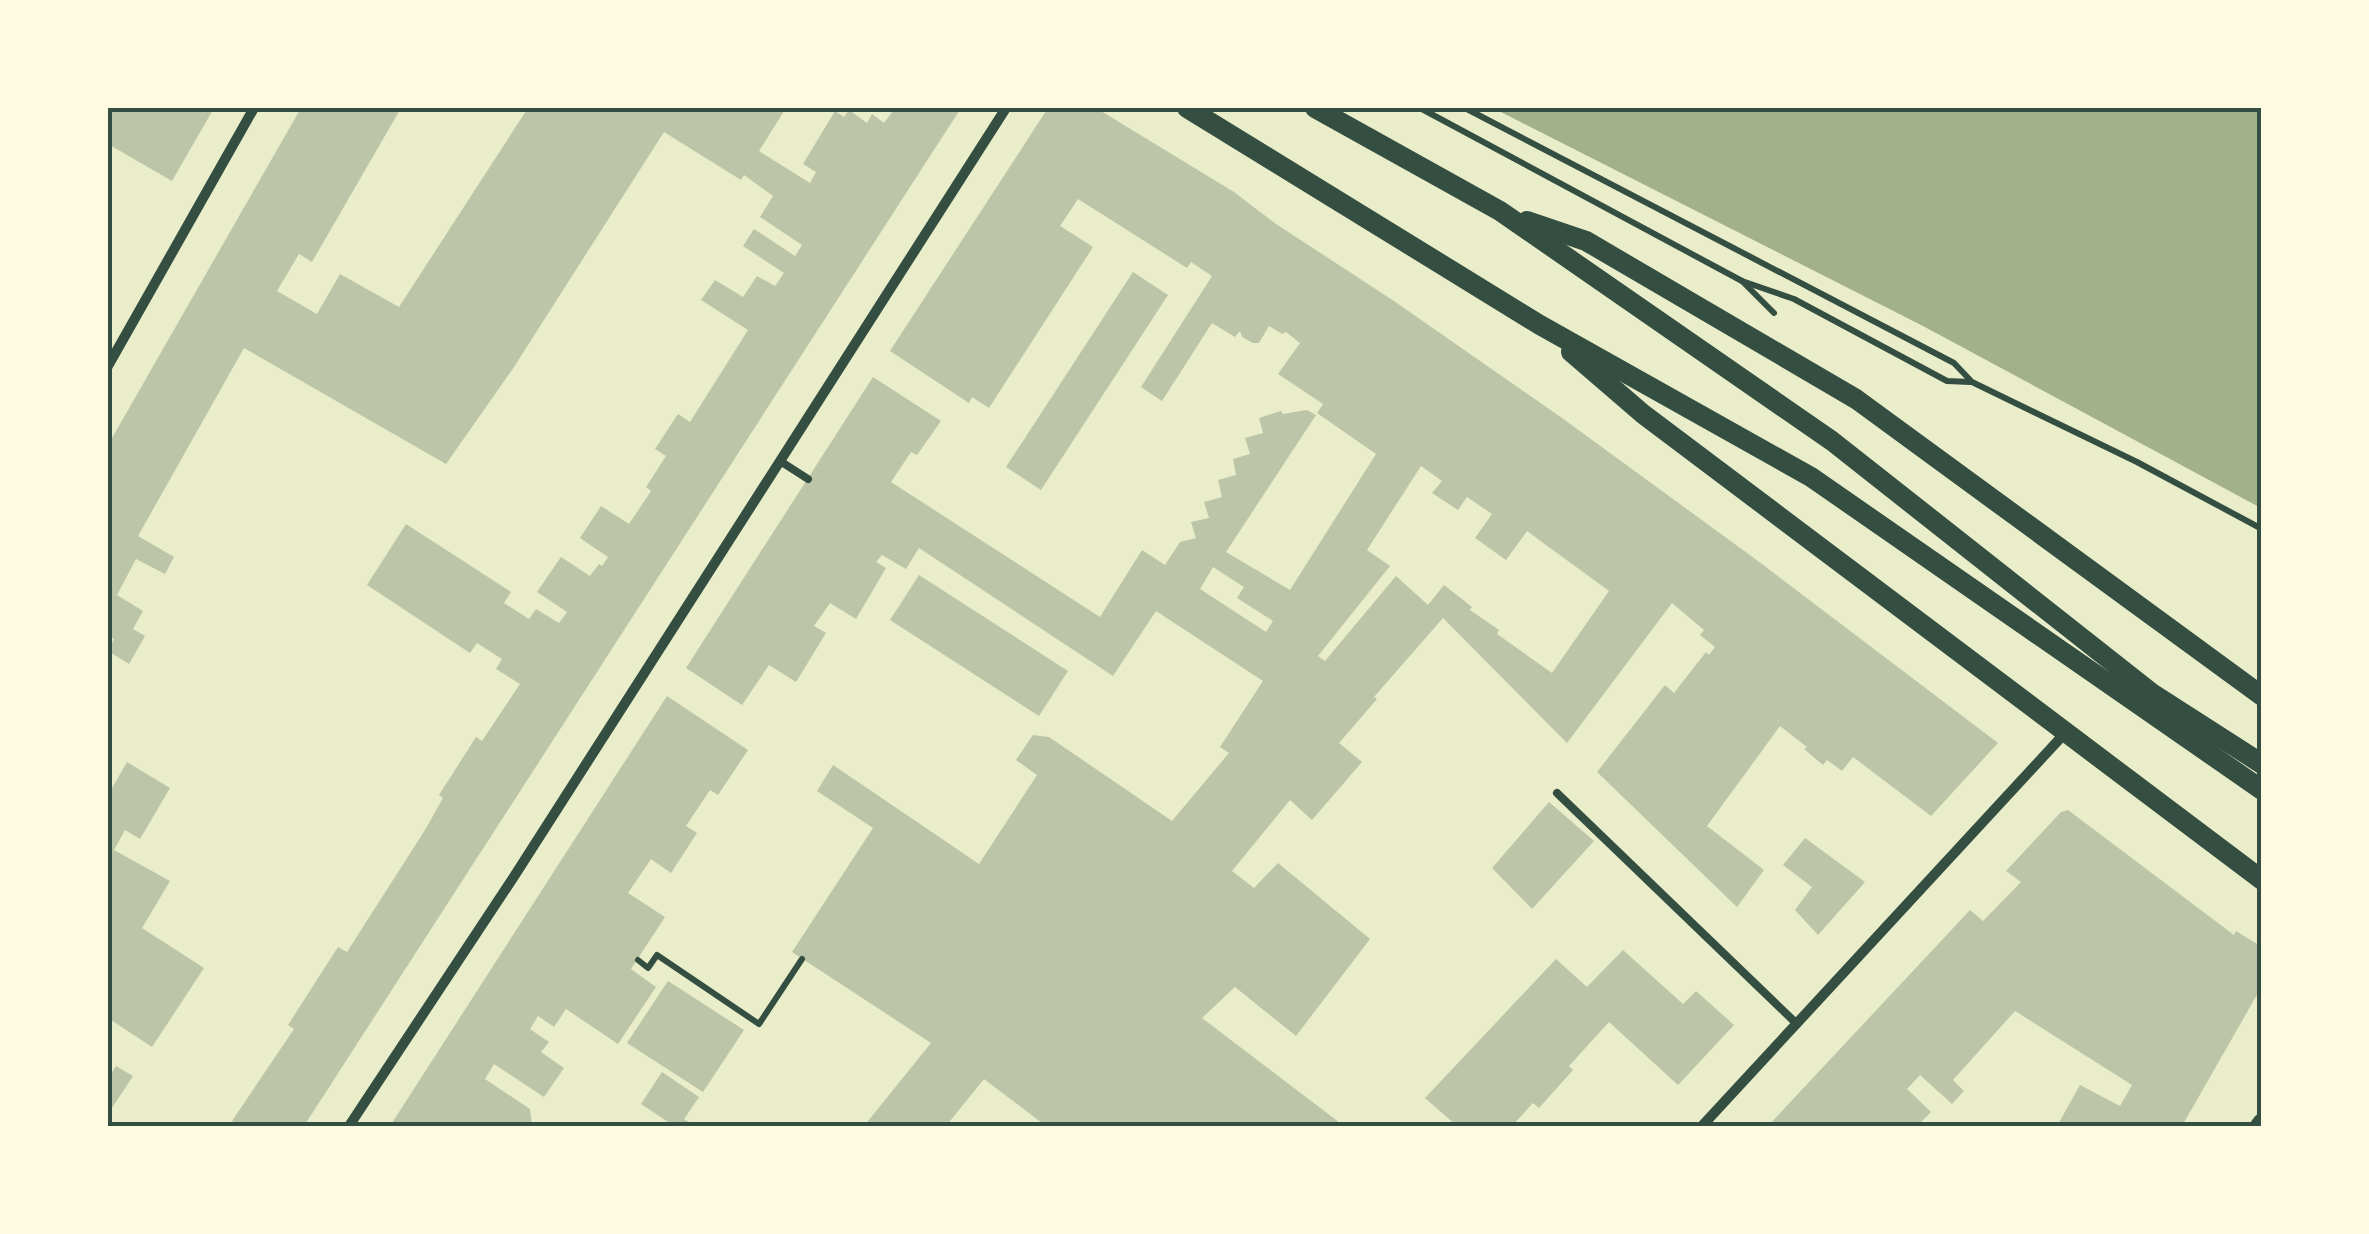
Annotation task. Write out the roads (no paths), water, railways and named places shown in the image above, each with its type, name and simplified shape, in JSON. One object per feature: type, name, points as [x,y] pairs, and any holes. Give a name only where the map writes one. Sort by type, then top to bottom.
[{"type":"main road","points":[[1187,108],[1540,325],[1811,478],[2262,790]]},
{"type":"main road","points":[[1315,108],[1500,211],[1832,441],[2153,694],[2262,764]]},
{"type":"main road","points":[[1500,211],[1586,242],[1856,399],[2262,696]]},
{"type":"main road","points":[[1540,325],[1643,414],[2262,880]]},
{"type":"street","points":[[108,366],[254,108]]},
{"type":"street","points":[[349,1126],[526,859],[1006,108]]},
{"type":"street","points":[[1702,1126],[2066,731]]},
{"type":"lane","points":[[780,460],[808,479]]},
{"type":"lane","points":[[1557,793],[1797,1024]]}]
